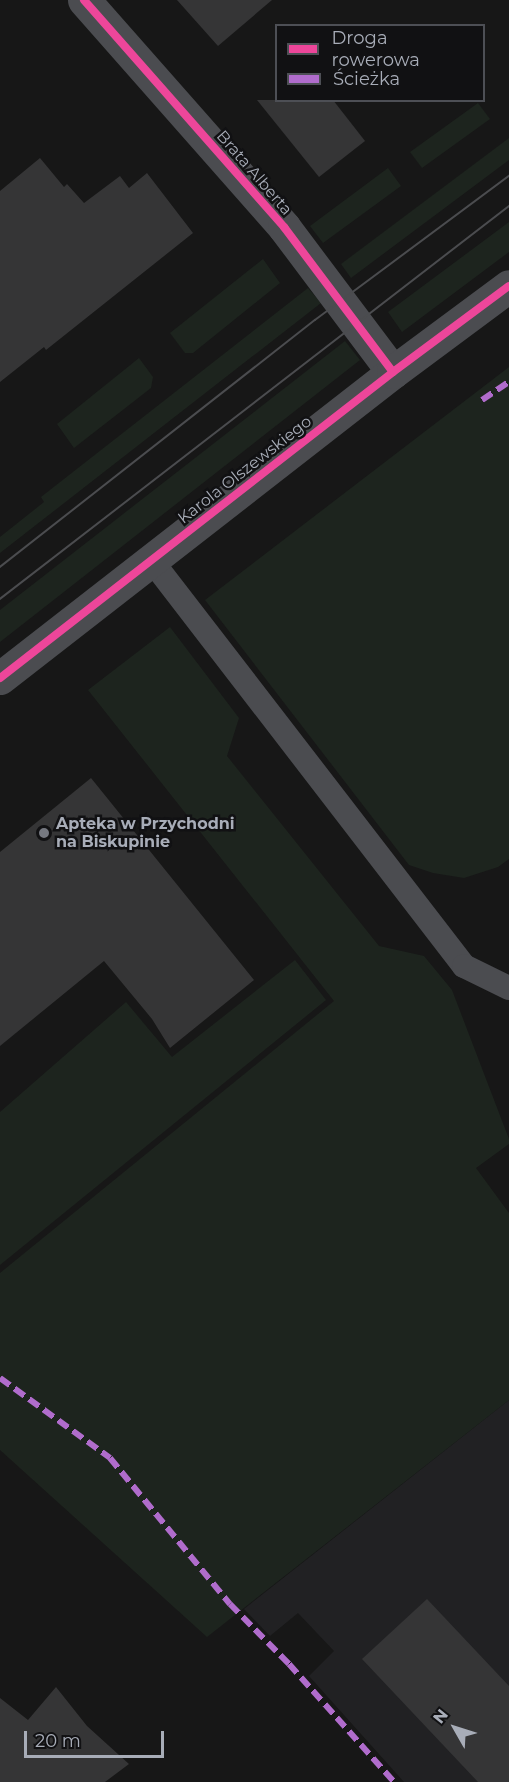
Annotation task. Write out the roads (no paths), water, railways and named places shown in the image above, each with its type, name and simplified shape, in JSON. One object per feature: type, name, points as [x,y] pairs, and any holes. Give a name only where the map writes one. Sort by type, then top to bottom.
[{"type":"street","name":"Brata Alberta","points":[[84,0],[284,227],[393,372]]},
{"type":"street","name":"Karola Olszewskiego","points":[[0,678],[393,372],[509,286]]},
{"type":"lane","points":[[152,561],[464,966],[509,987]]},
{"type":"tram line","points":[[0,567],[315,320],[509,176]]},
{"type":"tram line","points":[[0,599],[509,206]]},
{"type":"place","name":"Apteka w Przychodni na Biskupinie","points":[[44,833]]}]
